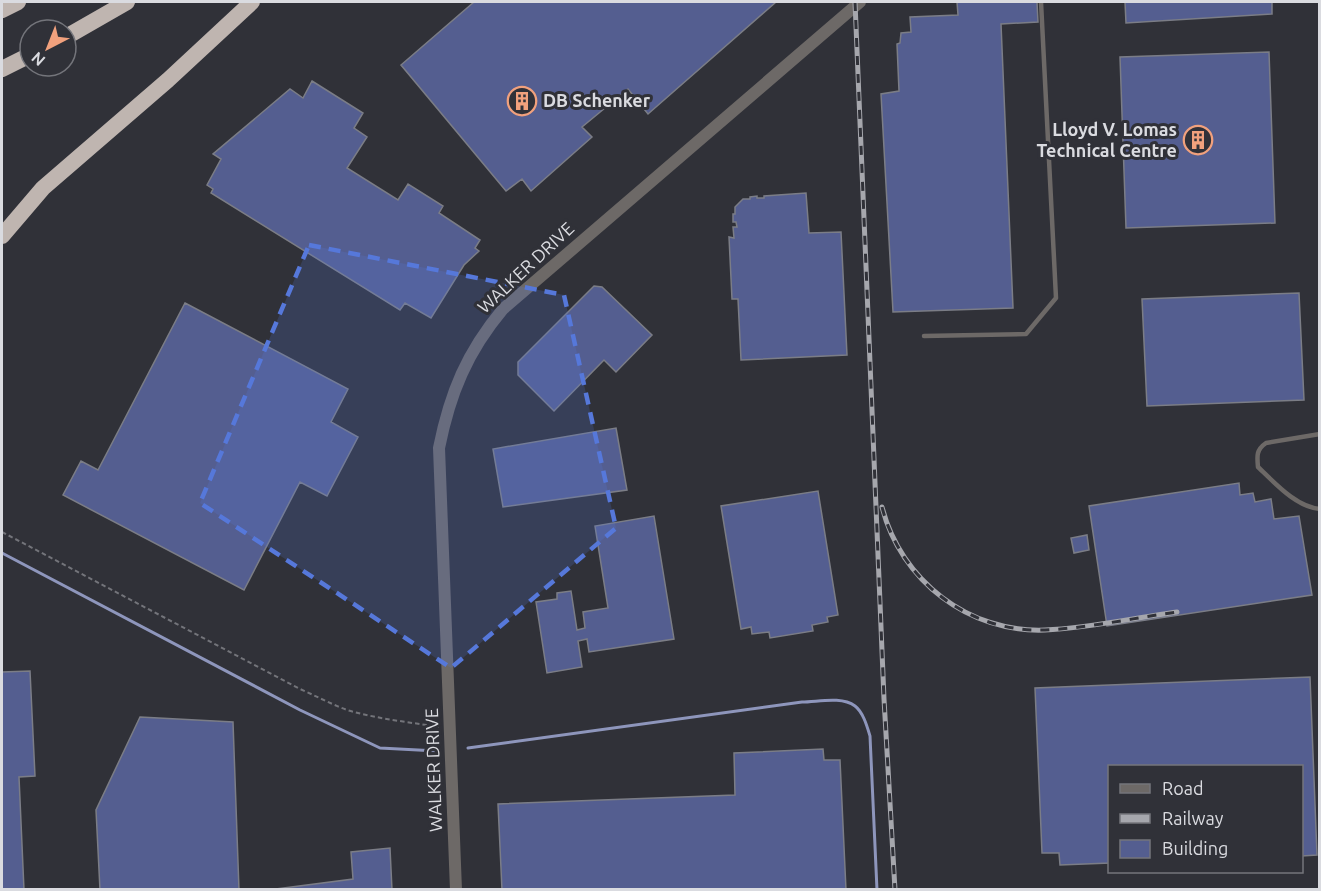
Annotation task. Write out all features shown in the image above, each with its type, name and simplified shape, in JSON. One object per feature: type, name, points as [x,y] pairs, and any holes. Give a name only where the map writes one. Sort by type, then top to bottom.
[{"type":"highway","points":[[2,10],[18,2]]},
{"type":"highway","points":[[78,30],[127,2]]},
{"type":"highway","points":[[2,236],[43,188],[168,80],[252,2]]},
{"type":"highway","points":[[2,69],[18,61]]},
{"type":"street","name":"WALKER DRIVE","points":[[456,890],[439,448],[453,392],[473,350],[488,326],[503,309],[860,2]]},
{"type":"lane","points":[[924,336],[1026,334],[1056,298],[1041,2]]},
{"type":"lane","points":[[1320,434],[1266,443],[1261,446],[1257,454],[1258,467],[1305,507],[1320,509]]},
{"type":"path","points":[[2,532],[300,689],[346,709],[368,715],[451,729]]},
{"type":"highlighted area","points":[[309,245],[564,295],[616,528],[451,668],[200,503]]},
{"type":"building","name":"DB Schenker","points":[[474,2],[776,2],[648,114],[628,89],[582,127],[592,137],[531,191],[522,179],[506,191],[401,65]]},
{"type":"building","points":[[957,2],[1037,2],[1038,22],[1001,24],[1013,308],[893,312],[881,94],[899,91],[897,44],[900,43],[901,33],[911,32],[910,17],[958,15]]},
{"type":"building","points":[[1125,2],[1272,2],[1272,14],[1126,23]]},
{"type":"building","name":"Lloyd V. Lomas Technical Centre","points":[[1269,52],[1275,223],[1126,228],[1120,57]]},
{"type":"building","points":[[312,81],[363,113],[354,128],[367,137],[347,168],[398,200],[408,184],[443,206],[439,213],[480,240],[475,248],[479,251],[464,265],[431,318],[405,303],[400,310],[211,193],[213,189],[207,185],[221,159],[213,154],[290,89],[303,98]]},
{"type":"building","points":[[806,193],[809,233],[841,232],[847,355],[741,360],[738,299],[732,299],[729,237],[734,238],[733,227],[737,227],[736,222],[733,222],[735,207],[743,199],[750,199],[750,197],[764,198],[764,196]]},
{"type":"building","points":[[594,286],[602,287],[652,335],[616,372],[604,360],[554,411],[518,375],[518,362]]},
{"type":"building","points":[[1299,293],[1304,400],[1147,406],[1142,299]]},
{"type":"building","points":[[185,303],[348,389],[331,422],[358,437],[327,496],[300,482],[244,590],[63,495],[81,461],[98,470]]},
{"type":"building","points":[[616,428],[627,490],[503,507],[493,449]]},
{"type":"building","points":[[1239,483],[1240,495],[1253,493],[1255,502],[1271,499],[1274,519],[1299,516],[1312,595],[1107,626],[1089,506]]},
{"type":"building","points":[[818,491],[838,615],[827,617],[828,622],[812,625],[813,631],[770,638],[769,632],[752,634],[751,627],[741,629],[721,506]]},
{"type":"building","points":[[654,516],[674,639],[589,652],[587,639],[578,641],[582,667],[547,673],[536,602],[557,599],[557,593],[571,591],[577,630],[585,628],[583,612],[608,608],[595,526]]},
{"type":"building","points":[[1087,535],[1089,550],[1074,553],[1071,538]]},
{"type":"building","points":[[30,671],[35,776],[19,777],[24,890],[2,890],[2,672]]},
{"type":"building","points":[[1310,677],[1317,855],[1303,856],[1303,765],[1108,765],[1108,863],[1060,865],[1059,853],[1042,853],[1035,688]]},
{"type":"building","points":[[140,717],[233,722],[239,890],[100,890],[96,810]]},
{"type":"building","points":[[823,749],[824,760],[840,760],[846,890],[502,890],[498,804],[735,795],[734,753]]},
{"type":"building","points":[[390,848],[392,890],[268,890],[353,879],[351,852]]},
{"type":"waterway","points":[[2,553],[300,710],[380,748],[437,751]]},
{"type":"waterway","points":[[468,748],[802,702],[836,700],[849,703],[860,712],[870,736],[877,890]]},
{"type":"railway","points":[[855,2],[884,699],[895,890]]},
{"type":"railway","points":[[882,507],[891,534],[905,558],[922,579],[942,597],[965,612],[990,622],[1017,629],[1045,630],[1177,612]]},
{"type":"place","name":"DB Schenker","points":[[522,101]]},
{"type":"place","name":"Lloyd V. Lomas Technical Centre","points":[[1198,140]]}]
